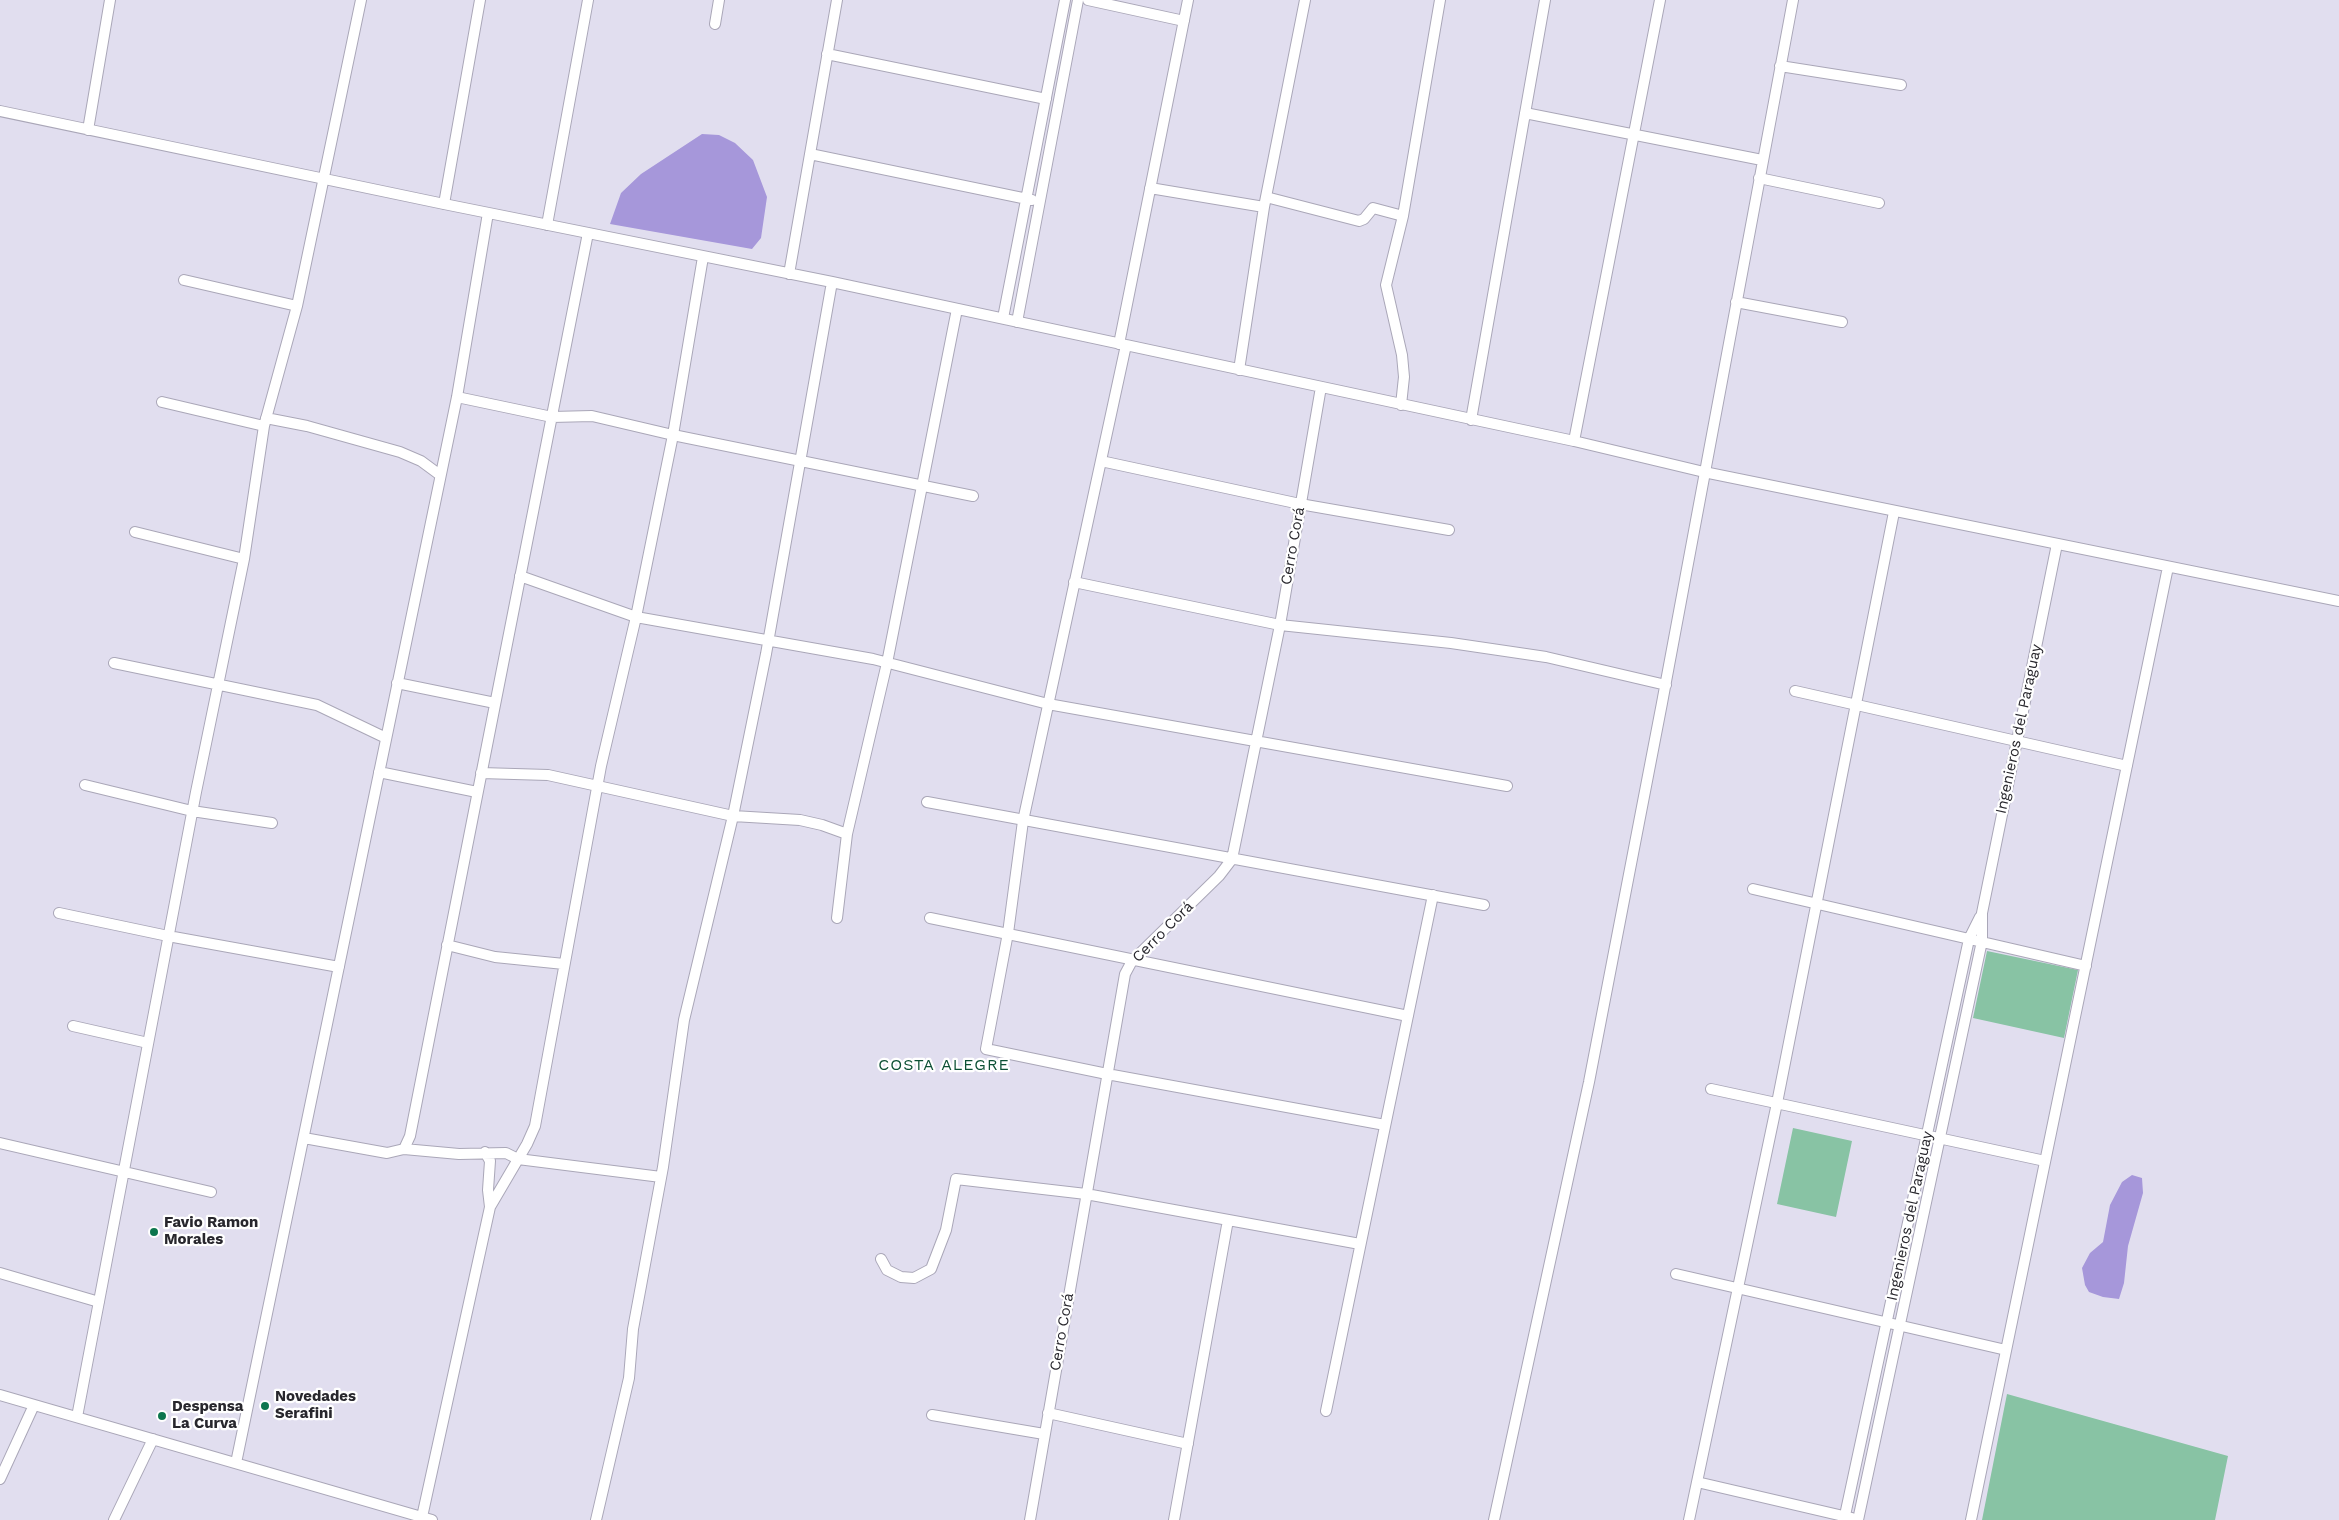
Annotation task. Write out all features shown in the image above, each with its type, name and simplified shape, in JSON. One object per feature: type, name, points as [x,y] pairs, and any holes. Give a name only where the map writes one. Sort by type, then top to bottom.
[{"type":"street","points":[[88,130],[110,0]]},
{"type":"street","points":[[77,1417],[192,811],[244,559],[265,422],[297,306],[361,0]]},
{"type":"street","points":[[444,204],[480,0]]},
{"type":"street","points":[[547,225],[588,0]]},
{"type":"street","points":[[715,24],[719,0]]},
{"type":"street","points":[[789,274],[837,0]]},
{"type":"street","points":[[1003,318],[1065,0]]},
{"type":"street","points":[[1017,322],[1078,0]]},
{"type":"street","points":[[1088,0],[1184,21]]},
{"type":"street","points":[[1188,0],[1150,188],[1101,461],[1023,821],[1008,933],[986,1049],[1107,1074],[1385,1125]]},
{"type":"street","points":[[1240,370],[1264,202],[1305,0]]},
{"type":"street","points":[[1401,405],[1404,377],[1402,355],[1386,284],[1403,216],[1440,0]]},
{"type":"street","points":[[1471,420],[1545,0]]},
{"type":"street","points":[[1574,442],[1660,0]]},
{"type":"street","points":[[1494,1520],[1590,1072],[1666,685],[1793,0]]},
{"type":"street","points":[[827,54],[1046,99]]},
{"type":"street","points":[[1780,66],[1901,85]]},
{"type":"street","points":[[0,111],[444,204],[957,308],[1894,512],[2339,601]]},
{"type":"street","points":[[1525,113],[1762,160]]},
{"type":"street","points":[[810,154],[1039,201]]},
{"type":"street","points":[[1759,178],[1879,203]]},
{"type":"street","points":[[1150,188],[1264,202],[1359,221],[1364,219],[1373,208],[1403,216]]},
{"type":"street","points":[[236,1463],[457,397],[488,213]]},
{"type":"street","points":[[404,1149],[410,1136],[588,233]]},
{"type":"street","points":[[422,1517],[490,1207],[518,1159],[534,1126],[597,787],[636,617],[673,435],[702,257]]},
{"type":"street","points":[[184,280],[297,306]]},
{"type":"street","points":[[596,1520],[630,1378],[633,1329],[661,1176],[684,1020],[733,816],[768,640],[832,282]]},
{"type":"street","points":[[1736,302],[1842,322]]},
{"type":"street","points":[[837,918],[847,834],[887,663],[957,308]]},
{"type":"street","name":"Cerro Corá","points":[[1030,1520],[1125,974],[1132,961],[1219,876],[1232,859],[1258,741],[1280,625],[1321,387]]},
{"type":"street","points":[[457,397],[552,417],[592,416],[673,435],[973,496]]},
{"type":"street","points":[[162,402],[265,422],[307,426],[400,452],[421,461],[440,474]]},
{"type":"street","points":[[1101,461],[1300,504],[1449,530]]},
{"type":"street","points":[[1689,1520],[1777,1103],[1894,512]]},
{"type":"street","points":[[134,532],[244,559]]},
{"type":"street","name":"Ingenieros del Paraguay","points":[[1859,1520],[1982,942],[1982,913],[2058,544]]},
{"type":"street","points":[[1971,1520],[2168,567]]},
{"type":"street","points":[[520,576],[636,617],[887,663],[1048,704],[1507,786]]},
{"type":"street","points":[[1074,582],[1280,625],[1451,643],[1546,657],[1666,685]]},
{"type":"street","points":[[114,663],[317,705],[386,738]]},
{"type":"street","points":[[397,683],[495,703]]},
{"type":"street","points":[[1795,691],[2127,766]]},
{"type":"street","points":[[379,772],[478,792]]},
{"type":"street","points":[[481,773],[534,773],[733,816],[800,820],[847,834]]},
{"type":"street","points":[[85,785],[192,811],[272,823]]},
{"type":"street","points":[[927,802],[1484,905]]},
{"type":"street","points":[[1753,889],[2086,966]]},
{"type":"street","points":[[1326,1411],[1433,895]]},
{"type":"street","name":"Ingenieros del Paraguay","points":[[1845,1518],[1969,939],[1982,913]]},
{"type":"street","points":[[59,914],[339,967]]},
{"type":"street","points":[[930,918],[1008,933],[1132,961],[1408,1016]]},
{"type":"street","points":[[448,945],[495,957],[564,964]]},
{"type":"street","points":[[73,1026],[148,1043]]},
{"type":"street","points":[[1711,1090],[2045,1161]]},
{"type":"street","points":[[304,1138],[386,1153],[404,1149],[458,1154],[506,1153],[518,1159],[661,1176]]},
{"type":"street","points":[[0,1143],[211,1192]]},
{"type":"street","points":[[485,1152],[490,1161],[488,1190],[490,1207]]},
{"type":"street","points":[[881,1259],[887,1270],[901,1277],[914,1278],[931,1269],[946,1230],[956,1179],[1086,1194],[1360,1244]]},
{"type":"street","points":[[1174,1520],[1228,1220]]},
{"type":"street","points":[[0,1273],[99,1302]]},
{"type":"street","points":[[1676,1274],[2006,1350]]},
{"type":"street","points":[[0,1395],[432,1520]]},
{"type":"street","points":[[0,1479],[34,1405]]},
{"type":"street","points":[[1048,1413],[1188,1444]]},
{"type":"street","points":[[932,1415],[1044,1434]]},
{"type":"street","points":[[114,1520],[153,1439]]},
{"type":"street","points":[[1697,1482],[1859,1520]]},
{"type":"green space","points":[[1987,951],[2078,970],[2064,1038],[1973,1018]]},
{"type":"green space","points":[[1793,1128],[1852,1141],[1836,1217],[1777,1204]]},
{"type":"green space","points":[[2007,1394],[2228,1456],[2215,1520],[1982,1520]]},
{"type":"shaded area","points":[[702,134],[719,135],[735,143],[753,160],[767,197],[761,238],[752,249],[610,224],[621,193],[641,174]]},
{"type":"shaded area","points":[[2132,1175],[2142,1178],[2143,1193],[2128,1246],[2124,1283],[2119,1299],[2103,1297],[2089,1292],[2085,1285],[2082,1268],[2090,1253],[2103,1242],[2110,1205],[2122,1182]]},
{"type":"place","name":"Favio Ramon Morales","points":[[154,1232]]},
{"type":"place","name":"Novedades Serafini","points":[[265,1406]]},
{"type":"place","name":"Despensa La Curva","points":[[162,1416]]},
{"type":"district","name":"COSTA ALEGRE","points":[[944,1065]]}]
